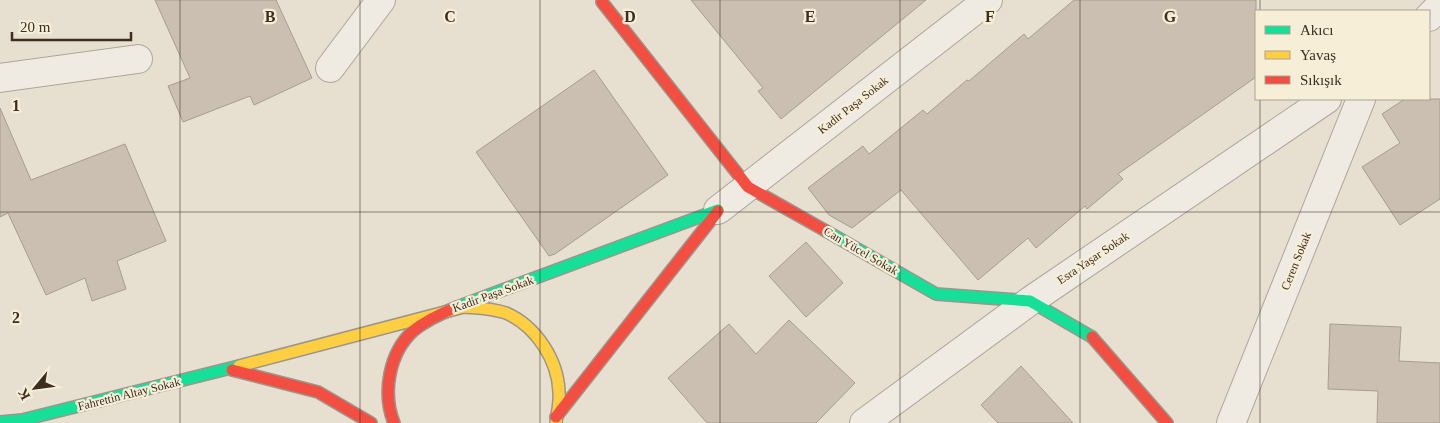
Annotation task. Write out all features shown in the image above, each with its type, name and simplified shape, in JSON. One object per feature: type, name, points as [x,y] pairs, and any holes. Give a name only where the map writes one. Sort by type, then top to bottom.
[{"type":"street","points":[[330,68],[380,0]]},
{"type":"street","name":"Kadir Paşa Sokak","points":[[555,421],[718,210],[988,0]]},
{"type":"street","name":"Can Yücel Sokak","points":[[602,2],[748,187],[936,294],[1030,301],[1091,336],[1167,423]]},
{"type":"street","points":[[1430,16],[1440,6]]},
{"type":"street","points":[[0,78],[138,59]]},
{"type":"street","name":"Esra Yaşar Sokak","points":[[864,423],[1030,301],[1326,100]]},
{"type":"street","name":"Ceren Sokak","points":[[1231,423],[1361,100]]},
{"type":"street","name":"Kadir Paşa Sokak","points":[[437,315],[718,210]]},
{"type":"street","points":[[394,423],[390,413],[388,384],[395,355],[413,331],[437,315],[464,307],[492,309],[518,319],[539,338],[554,362],[560,390],[555,421]]},
{"type":"street","name":"Fahrettin Altay Sokak","points":[[15,422],[437,315]]},
{"type":"street","points":[[228,369],[318,392],[371,423]]},
{"type":"building","points":[[155,0],[276,0],[312,78],[254,105],[250,96],[183,122],[168,86],[190,78]]},
{"type":"building","points":[[691,0],[926,0],[781,119],[758,91],[763,88]]},
{"type":"building","points":[[1074,0],[1256,0],[1255,78],[1118,174],[1123,179],[1087,209],[1085,206],[1036,248],[1028,238],[978,280],[901,190],[852,228],[829,215],[808,188],[863,146],[869,154],[923,110],[927,114],[1024,34],[1028,39]]},
{"type":"building","points":[[594,70],[668,175],[555,254],[549,256],[476,152]]},
{"type":"building","points":[[1440,99],[1440,199],[1400,225],[1362,167],[1400,143],[1382,114],[1403,100]]},
{"type":"building","points":[[0,108],[31,180],[125,144],[166,241],[117,261],[126,289],[92,301],[85,278],[46,295],[8,213],[0,217]]},
{"type":"building","points":[[806,242],[843,283],[806,317],[769,276]]},
{"type":"building","points":[[789,320],[855,383],[816,423],[707,423],[668,378],[729,324],[756,354]]},
{"type":"building","points":[[1330,324],[1401,327],[1399,361],[1440,363],[1440,423],[1377,423],[1378,391],[1328,389]]},
{"type":"building","points":[[1021,366],[1073,423],[998,423],[981,405]]},
{"type":"traffic: fast","points":[[457,307],[718,210]]},
{"type":"traffic: fast","points":[[826,231],[936,294],[1030,301],[1092,337]]},
{"type":"traffic: fast","points":[[0,422],[22,420],[239,366]]},
{"type":"traffic: slow","points":[[239,366],[464,307],[485,308],[506,313],[527,326],[536,335],[550,356],[558,380],[559,404],[556,423]]},
{"type":"traffic: jam","points":[[602,2],[748,187],[826,231]]},
{"type":"traffic: jam","points":[[556,417],[718,211]]},
{"type":"traffic: jam","points":[[394,423],[390,411],[388,387],[393,362],[398,350],[418,327],[434,317],[457,307]]},
{"type":"traffic: jam","points":[[1092,337],[1167,423]]},
{"type":"traffic: jam","points":[[232,370],[318,392],[371,423]]}]
